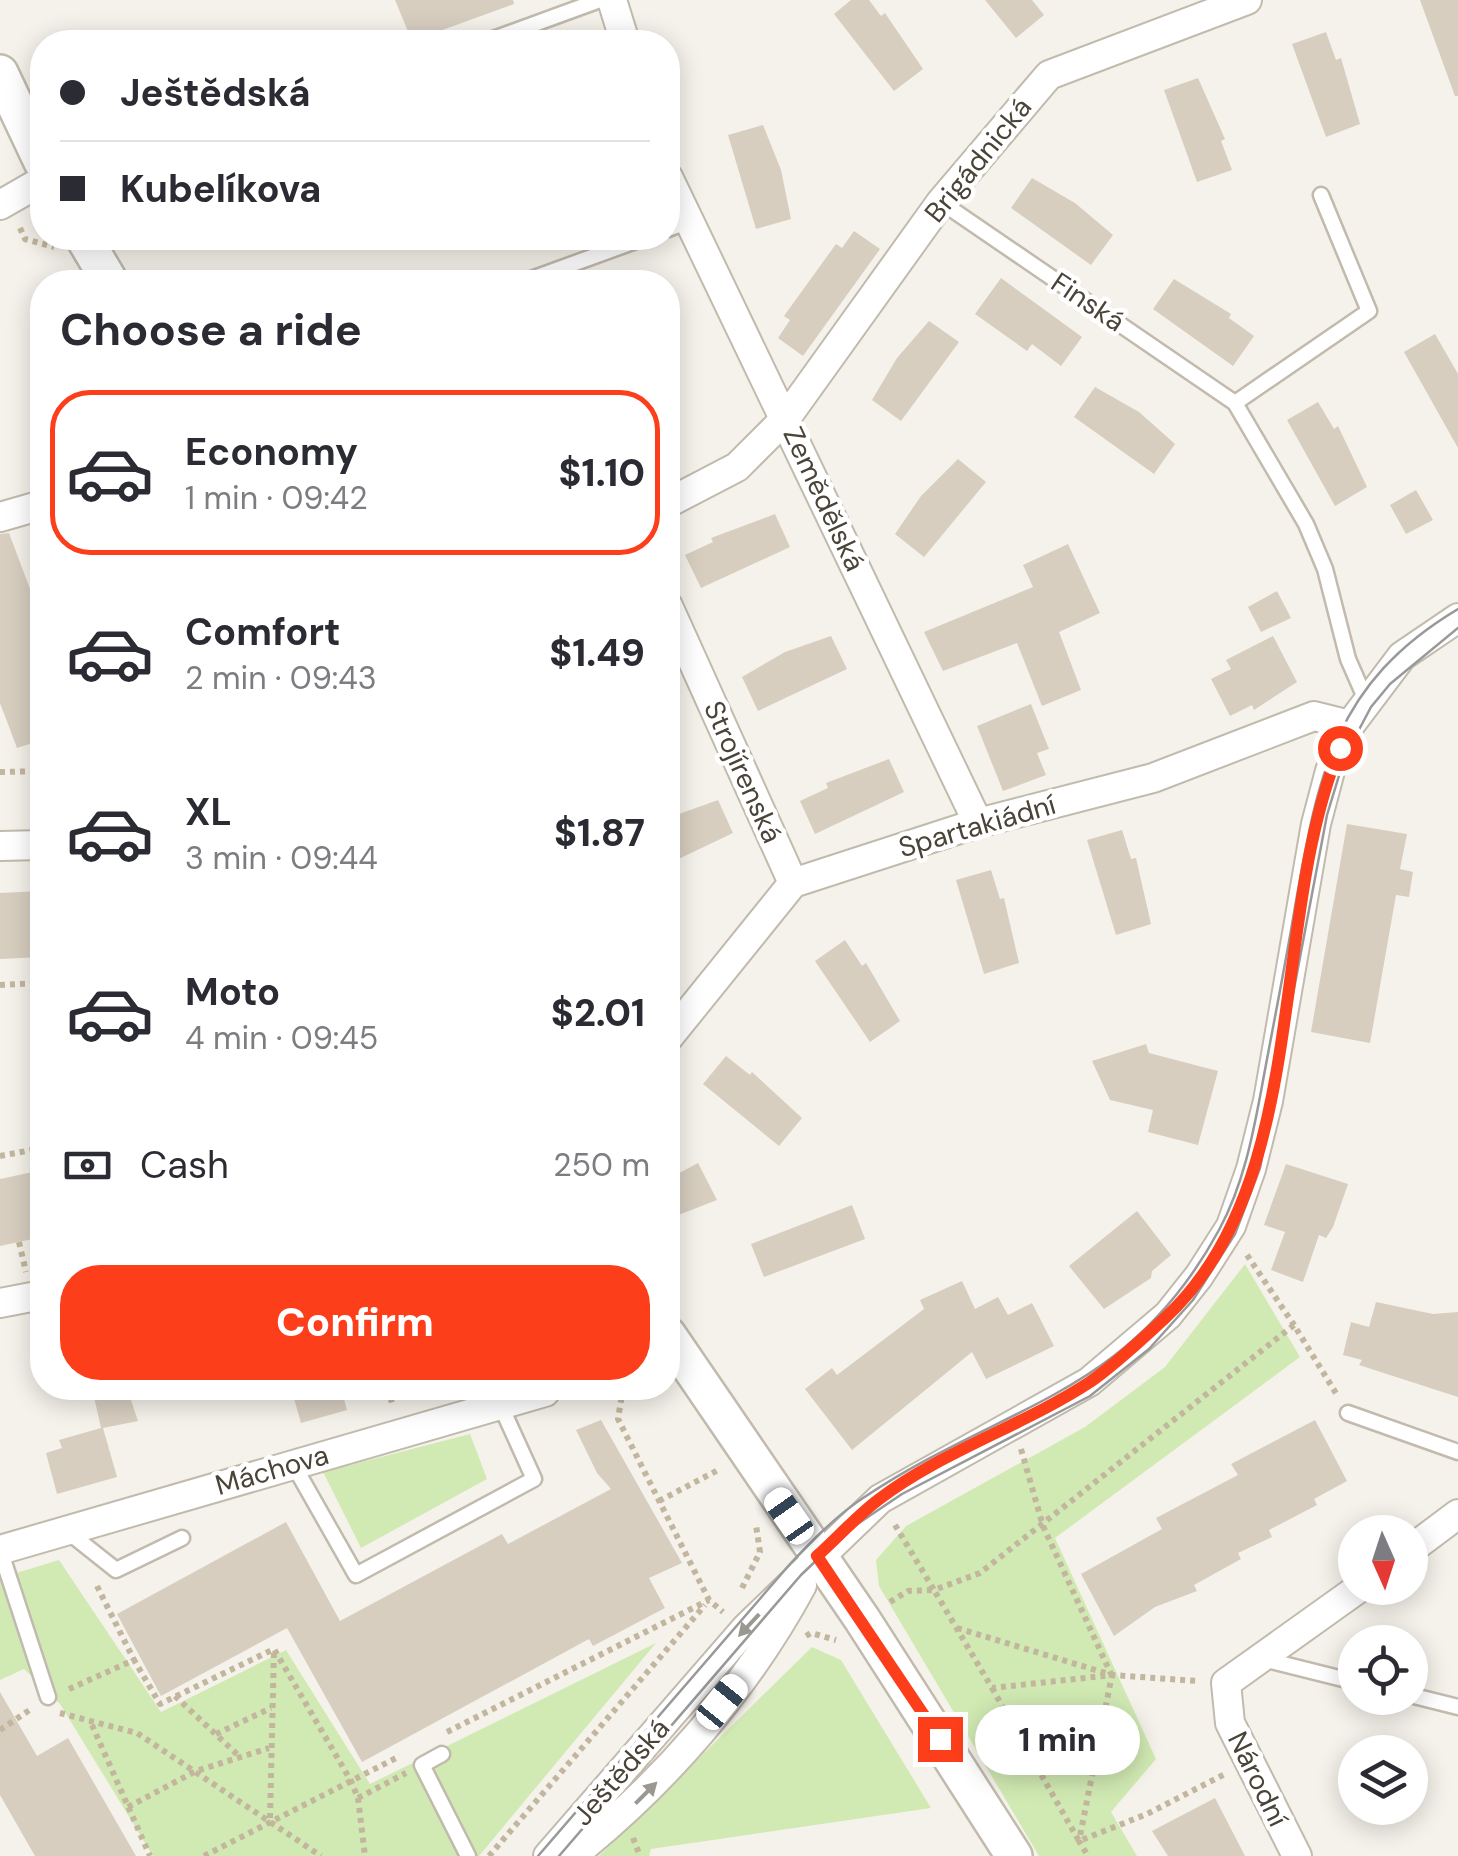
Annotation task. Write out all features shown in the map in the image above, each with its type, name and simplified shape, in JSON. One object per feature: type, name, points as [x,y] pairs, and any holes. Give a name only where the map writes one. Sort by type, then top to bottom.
[{"type":"street","points":[[612,0],[621,30]]},
{"type":"street","name":"Brigádnická","points":[[786,418],[941,202],[1048,75],[1247,0]]},
{"type":"street","points":[[0,73],[30,137]]},
{"type":"street","points":[[4,204],[30,188]]},
{"type":"street","name":"Zemědělská","points":[[680,229],[786,418],[978,823]]},
{"type":"street","points":[[78,250],[98,270]]},
{"type":"street","points":[[680,497],[737,467],[786,418]]},
{"type":"street","points":[[0,517],[30,510]]},
{"type":"street","name":"Ještědská","points":[[548,1856],[746,1627],[880,1499],[1089,1382],[1168,1315],[1231,1226],[1268,1102],[1316,824],[1330,772],[1350,725],[1402,656],[1458,618]]},
{"type":"street","name":"Strojírenská","points":[[680,633],[793,883]]},
{"type":"street","name":"Spartakiádní","points":[[793,883],[978,823],[1153,778],[1314,716],[1350,725]]},
{"type":"street","points":[[0,846],[30,845]]},
{"type":"street","points":[[680,1023],[793,883]]},
{"type":"street","points":[[0,1304],[30,1292]]},
{"type":"street","points":[[680,1353],[817,1556],[849,1636],[1014,1856]]},
{"type":"street","name":"Máchova","points":[[0,1550],[515,1400]]},
{"type":"street","points":[[1428,1536],[1458,1514]]},
{"type":"street","name":"Ještědská","points":[[572,1856],[648,1792],[771,1642],[817,1556]]},
{"type":"street","points":[[1226,1684],[1338,1604]]},
{"type":"street","name":"Národní","points":[[1226,1684],[1230,1723],[1297,1856]]},
{"type":"lane","points":[[518,30],[600,0]]},
{"type":"lane","points":[[1235,403],[1369,310],[1320,195]]},
{"type":"lane","name":"Finská","points":[[941,202],[1235,403],[1306,524],[1325,569],[1348,659],[1366,700]]},
{"type":"lane","points":[[556,270],[611,250]]},
{"type":"lane","points":[[293,1464],[356,1575],[534,1479],[500,1404]]},
{"type":"lane","points":[[1348,1413],[1458,1452]]},
{"type":"lane","points":[[66,1530],[116,1570],[182,1538]]},
{"type":"lane","points":[[0,1550],[48,1697]]},
{"type":"lane","points":[[1263,1659],[1338,1678]]},
{"type":"lane","points":[[1428,1700],[1458,1707]]},
{"type":"lane","points":[[442,1754],[422,1765],[468,1856]]},
{"type":"path","points":[[4,204],[30,239]]},
{"type":"path","points":[[0,772],[30,772]]},
{"type":"path","points":[[0,985],[30,984]]},
{"type":"path","points":[[0,1156],[30,1150]]},
{"type":"path","points":[[1231,1226],[1348,1413]]},
{"type":"path","points":[[19,1242],[30,1272]]},
{"type":"path","points":[[800,1641],[810,1633],[849,1636],[908,1591],[934,1590],[980,1573],[1294,1325]]},
{"type":"path","points":[[620,1400],[618,1419],[709,1600]]},
{"type":"path","points":[[1014,1423],[1043,1526],[1112,1675],[1079,1840]]},
{"type":"path","points":[[711,1452],[733,1483]]},
{"type":"path","points":[[659,1501],[722,1468]]},
{"type":"path","points":[[880,1499],[1088,1856]]},
{"type":"path","points":[[722,1611],[744,1586],[760,1552],[755,1512]]},
{"type":"path","points":[[446,1733],[709,1600]]},
{"type":"path","points":[[490,1856],[709,1600]]},
{"type":"path","points":[[108,1609],[160,1704],[274,1649]]},
{"type":"path","points":[[957,1628],[1112,1675]]},
{"type":"path","points":[[270,1819],[274,1649]]},
{"type":"path","points":[[274,1649],[351,1781],[358,1798],[365,1856]]},
{"type":"path","points":[[0,1730],[48,1697],[134,1660]]},
{"type":"path","points":[[992,1688],[1112,1675],[1226,1684]]},
{"type":"path","points":[[175,1696],[242,1758]]},
{"type":"path","points":[[48,1697],[53,1710],[92,1724],[137,1733],[322,1856]]},
{"type":"path","points":[[216,1734],[271,1708]]},
{"type":"path","points":[[92,1724],[150,1856]]},
{"type":"path","points":[[128,1807],[196,1772],[269,1748]]},
{"type":"path","points":[[204,1856],[410,1750]]},
{"type":"path","points":[[1079,1840],[1147,1814],[1248,1762]]},
{"type":"path","points":[[358,1798],[422,1765]]},
{"type":"green space","points":[[1245,1264],[1300,1357],[1055,1538],[1156,1759],[1111,1812],[1137,1856],[1039,1856],[879,1586],[876,1560],[906,1526],[1085,1427],[1165,1367]]},
{"type":"green space","points":[[470,1434],[487,1479],[361,1548],[323,1472]]},
{"type":"green space","points":[[59,1560],[161,1712],[286,1650],[370,1784],[656,1643],[479,1856],[153,1856],[60,1704],[24,1669],[0,1680],[0,1578]]},
{"type":"green space","points":[[812,1647],[841,1660],[931,1808],[651,1849],[649,1856],[599,1856]]},
{"type":"building","points":[[395,0],[513,0],[514,4],[442,30],[407,30]]},
{"type":"building","points":[[851,0],[869,0],[881,16],[885,13],[923,69],[894,91],[834,14]]},
{"type":"building","points":[[985,0],[1032,0],[1044,15],[1016,38]]},
{"type":"building","points":[[1420,0],[1458,0],[1458,96],[1455,96]]},
{"type":"building","points":[[1326,32],[1336,60],[1341,58],[1360,124],[1326,137],[1292,44]]},
{"type":"building","points":[[1198,78],[1225,139],[1221,141],[1232,170],[1197,182],[1164,90]]},
{"type":"building","points":[[763,125],[781,170],[791,219],[756,229],[728,135]]},
{"type":"building","points":[[1032,178],[1075,203],[1113,235],[1091,265],[1011,208]]},
{"type":"building","points":[[854,231],[880,249],[803,356],[778,338],[790,320],[784,316],[836,244],[842,248]]},
{"type":"building","points":[[1001,278],[1082,337],[1061,366],[1032,344],[1027,351],[975,314]]},
{"type":"building","points":[[1174,279],[1231,314],[1229,318],[1254,336],[1233,366],[1153,309]]},
{"type":"building","points":[[929,321],[959,342],[901,421],[872,400],[897,358]]},
{"type":"building","points":[[1435,334],[1458,374],[1458,448],[1404,352]]},
{"type":"building","points":[[1095,387],[1139,412],[1175,444],[1154,474],[1074,417]]},
{"type":"building","points":[[1318,402],[1334,429],[1338,426],[1367,487],[1335,506],[1287,420]]},
{"type":"building","points":[[958,459],[986,482],[924,557],[895,534],[921,496]]},
{"type":"building","points":[[1416,490],[1433,520],[1406,534],[1390,505]]},
{"type":"building","points":[[775,514],[790,547],[701,588],[685,555],[713,542],[711,538]]},
{"type":"building","points":[[9,533],[30,589],[30,744],[17,748],[0,703],[0,534]]},
{"type":"building","points":[[1068,544],[1100,613],[1059,632],[1081,690],[1042,706],[1017,643],[943,671],[924,632],[1033,587],[1023,565]]},
{"type":"building","points":[[1277,591],[1291,618],[1261,632],[1248,607]]},
{"type":"building","points":[[831,636],[847,669],[758,711],[742,677],[785,652]]},
{"type":"building","points":[[1273,636],[1297,682],[1254,710],[1252,705],[1230,716],[1211,679],[1231,669],[1226,660]]},
{"type":"building","points":[[1031,704],[1049,749],[1037,753],[1046,775],[1003,791],[977,726]]},
{"type":"building","points":[[889,759],[904,792],[815,834],[800,801],[828,788],[826,783]]},
{"type":"building","points":[[718,800],[733,833],[680,858],[680,814]]},
{"type":"building","points":[[1347,824],[1407,834],[1400,869],[1413,872],[1409,897],[1396,895],[1370,1043],[1311,1032]]},
{"type":"building","points":[[1122,830],[1131,859],[1136,858],[1151,924],[1116,935],[1087,840]]},
{"type":"building","points":[[991,870],[1000,899],[1004,898],[1019,963],[984,974],[956,880]]},
{"type":"building","points":[[30,892],[30,958],[0,959],[0,893]]},
{"type":"building","points":[[845,940],[862,966],[866,963],[900,1021],[870,1042],[815,961]]},
{"type":"building","points":[[1146,1044],[1149,1053],[1218,1071],[1198,1145],[1148,1132],[1153,1110],[1110,1100],[1092,1061]]},
{"type":"building","points":[[726,1056],[750,1075],[752,1072],[802,1118],[779,1146],[703,1084]]},
{"type":"building","points":[[698,1163],[717,1200],[680,1214],[680,1173]]},
{"type":"building","points":[[1286,1164],[1348,1184],[1333,1227],[1326,1238],[1319,1235],[1303,1282],[1271,1270],[1285,1232],[1264,1225]]},
{"type":"building","points":[[30,1173],[30,1240],[0,1246],[0,1179]]},
{"type":"building","points":[[852,1205],[865,1239],[764,1277],[751,1244]]},
{"type":"building","points":[[1137,1211],[1171,1255],[1152,1271],[1151,1278],[1104,1309],[1069,1266]]},
{"type":"building","points":[[962,1281],[975,1309],[998,1297],[1008,1315],[1032,1303],[1054,1346],[986,1379],[972,1352],[852,1450],[805,1389],[832,1368],[837,1375],[924,1309],[920,1300]]},
{"type":"building","points":[[1376,1302],[1433,1314],[1458,1312],[1458,1397],[1359,1365],[1362,1360],[1343,1355],[1351,1322],[1369,1327]]},
{"type":"building","points":[[95,1400],[131,1400],[138,1421],[103,1428],[117,1477],[57,1494],[46,1453],[62,1448],[59,1440],[101,1428]]},
{"type":"building","points":[[294,1400],[344,1400],[347,1410],[301,1423]]},
{"type":"building","points":[[601,1420],[682,1563],[649,1578],[665,1608],[593,1646],[589,1639],[362,1762],[287,1628],[161,1696],[117,1614],[286,1522],[340,1621],[502,1534],[508,1544],[611,1489],[597,1473],[576,1430]]},
{"type":"building","points":[[1315,1420],[1347,1481],[1314,1499],[1317,1505],[1269,1530],[1272,1537],[1238,1553],[1241,1559],[1194,1585],[1197,1591],[1155,1607],[1114,1636],[1081,1574],[1162,1529],[1156,1518],[1238,1475],[1231,1464]]},
{"type":"building","points":[[0,1692],[37,1756],[68,1738],[136,1856],[35,1856],[0,1795]]},
{"type":"building","points":[[1215,1798],[1245,1856],[1168,1856],[1152,1831]]},
{"type":"tram line","points":[[538,1856],[790,1564],[834,1520],[915,1466],[1104,1364],[1145,1329],[1183,1286],[1219,1230],[1246,1160],[1313,815],[1339,736],[1358,701],[1383,668],[1416,638],[1458,609]]},
{"type":"tram line","points":[[559,1856],[801,1575],[847,1531],[902,1494],[1090,1396],[1149,1349],[1193,1300],[1235,1234],[1260,1168],[1327,815],[1345,756],[1371,707],[1390,684],[1458,628]]},
{"type":"route","points":[[940,1739],[817,1556],[880,1499],[1089,1382],[1168,1315],[1199,1276],[1231,1226],[1251,1169],[1268,1102],[1316,824],[1340,748]]}]
